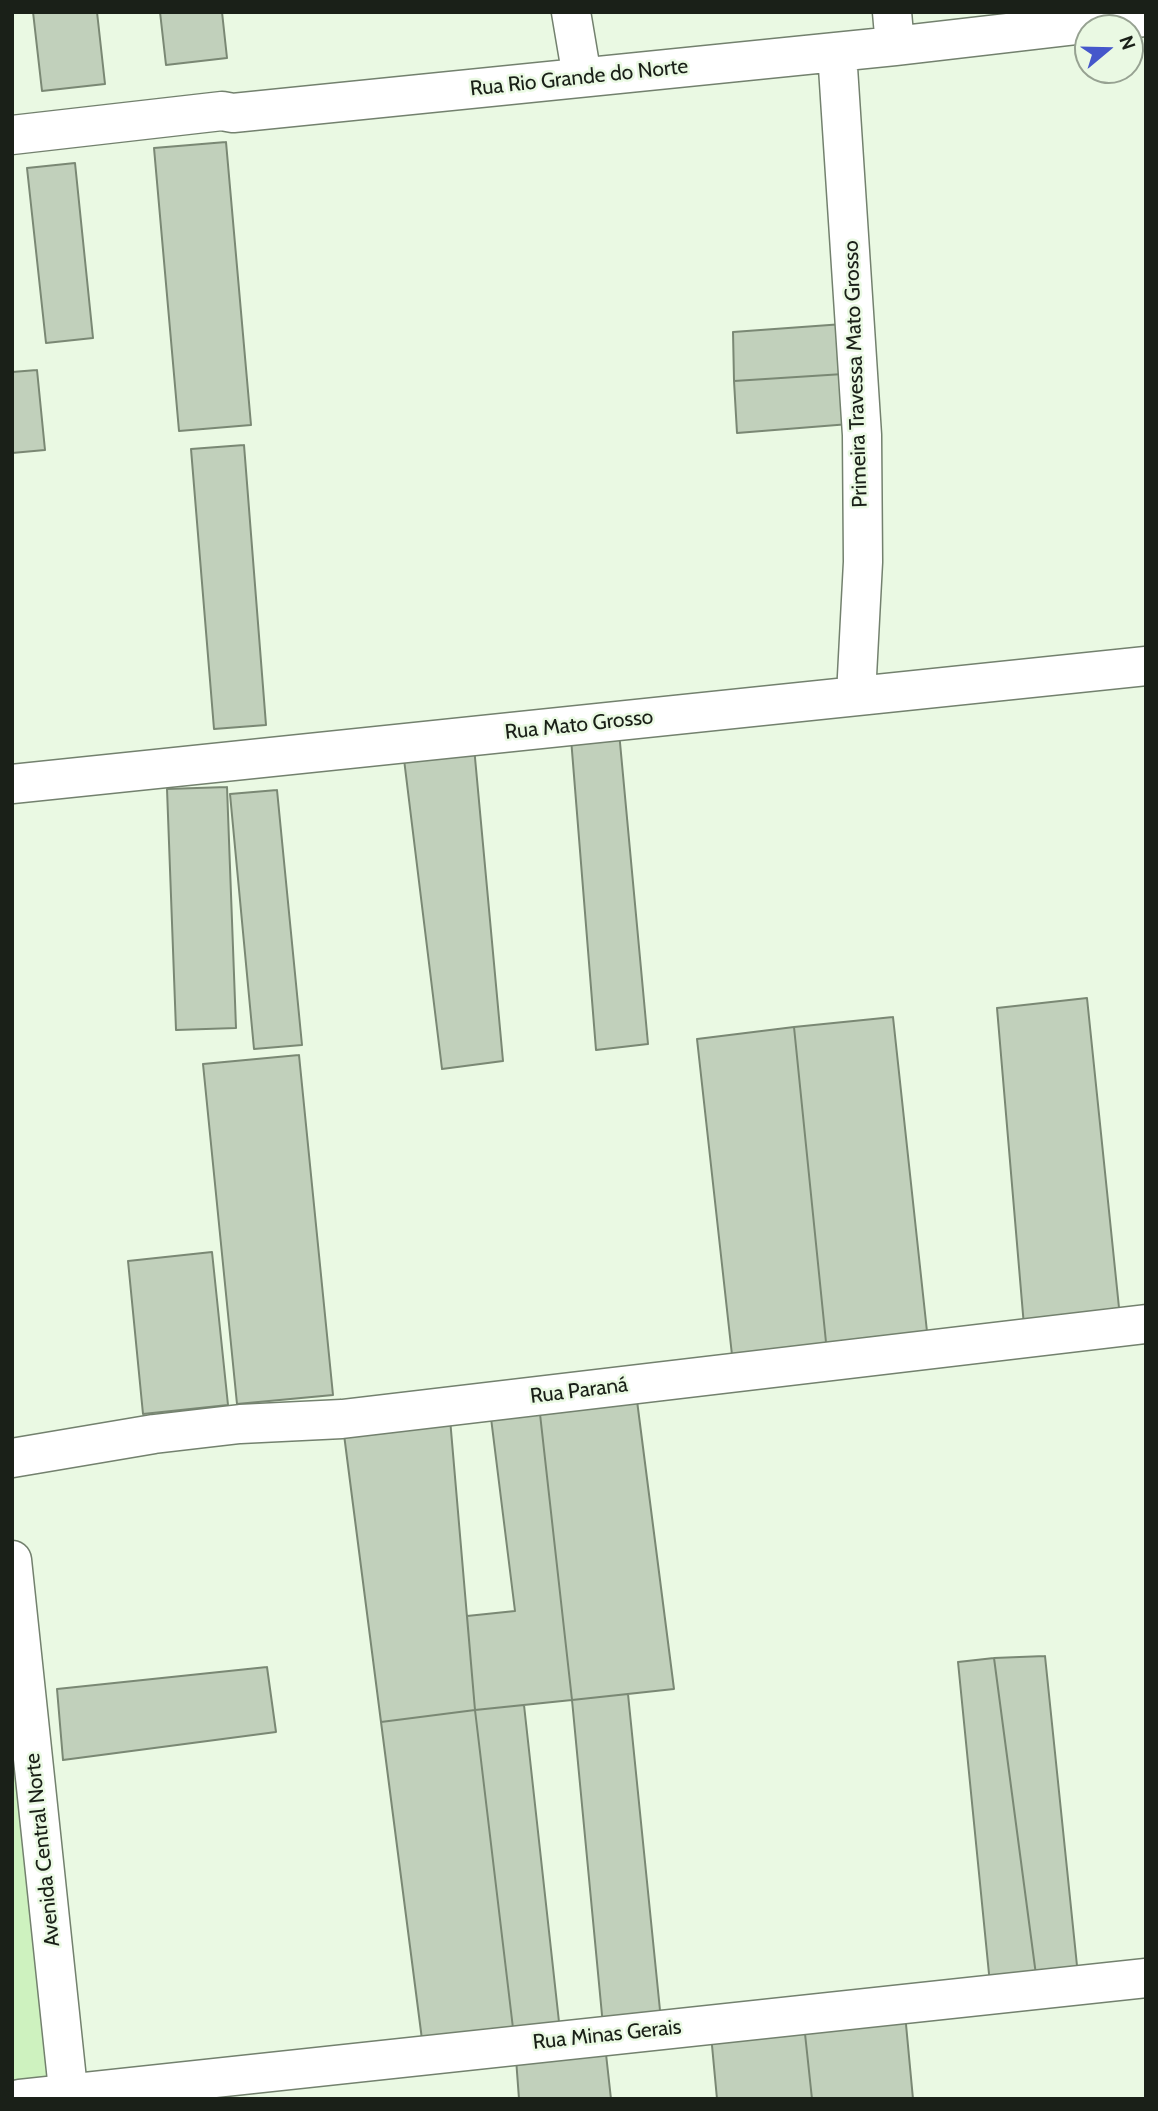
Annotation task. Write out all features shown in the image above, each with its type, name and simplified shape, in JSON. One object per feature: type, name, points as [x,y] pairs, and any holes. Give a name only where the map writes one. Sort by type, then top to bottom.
[{"type":"street","points":[[571,12],[582,78]]},
{"type":"street","name":"Rua Rio Grande do Norte","points":[[12,146],[838,59],[893,29],[1146,17]]},
{"type":"street","name":"Rua Rio Grande do Norte","points":[[12,135],[582,78],[1074,42]]},
{"type":"street","name":"Primeira Travessa Mato Grosso","points":[[838,59],[862,423],[863,562],[856,695]]},
{"type":"street","name":"Rua Mato Grosso","points":[[12,785],[1146,666]]},
{"type":"street","name":"Rua Paraná","points":[[12,1458],[154,1434],[240,1424],[342,1419],[1146,1324]]},
{"type":"street","name":"Avenida Central Norte","points":[[13,1572],[69,2096]]},
{"type":"street","name":"Rua Minas Gerais","points":[[20,2099],[69,2096],[1146,1978]]},
{"type":"green space","points":[[12,1575],[68,2093],[12,2099]]},
{"type":"building","points":[[33,12],[97,12],[105,84],[42,91]]},
{"type":"building","points":[[160,12],[222,12],[227,58],[166,65]]},
{"type":"building","points":[[226,142],[251,425],[179,431],[154,148]]},
{"type":"building","points":[[75,163],[93,338],[46,343],[27,168]]},
{"type":"building","points":[[857,323],[859,373],[734,381],[733,332]]},
{"type":"building","points":[[37,370],[45,450],[12,453],[12,372]]},
{"type":"building","points":[[859,373],[862,423],[737,433],[734,381]]},
{"type":"building","points":[[244,445],[266,725],[214,729],[191,449]]},
{"type":"building","points":[[618,721],[648,1044],[596,1050],[570,726]]},
{"type":"building","points":[[473,736],[503,1061],[442,1069],[402,743]]},
{"type":"building","points":[[227,787],[236,1028],[176,1030],[167,789]]},
{"type":"building","points":[[277,790],[302,1045],[254,1049],[230,794]]},
{"type":"building","points":[[1087,998],[1121,1327],[1025,1338],[997,1008]]},
{"type":"building","points":[[893,1017],[929,1350],[828,1362],[794,1027]]},
{"type":"building","points":[[794,1027],[828,1362],[734,1373],[697,1039]]},
{"type":"building","points":[[299,1055],[333,1395],[237,1404],[203,1064]]},
{"type":"building","points":[[212,1252],[228,1405],[143,1414],[128,1261]]},
{"type":"building","points":[[635,1385],[674,1689],[572,1700],[538,1396]]},
{"type":"building","points":[[538,1396],[572,1700],[475,1710],[467,1616],[515,1611],[489,1402]]},
{"type":"building","points":[[449,1407],[475,1710],[381,1722],[342,1419]]},
{"type":"building","points":[[1045,1656],[1079,1985],[1038,1990],[994,1658]]},
{"type":"building","points":[[994,1658],[1038,1990],[991,1994],[958,1662]]},
{"type":"building","points":[[267,1667],[276,1732],[63,1760],[57,1689]]},
{"type":"building","points":[[628,1694],[662,2030],[604,2036],[572,1700]]},
{"type":"building","points":[[524,1705],[561,2040],[515,2045],[475,1710]]},
{"type":"building","points":[[475,1710],[515,2045],[424,2055],[381,1722]]},
{"type":"building","points":[[904,2003],[913,2099],[812,2099],[803,2015]]},
{"type":"building","points":[[803,2015],[812,2099],[717,2099],[710,2024]]},
{"type":"building","points":[[604,2036],[611,2099],[519,2099],[515,2045]]}]
